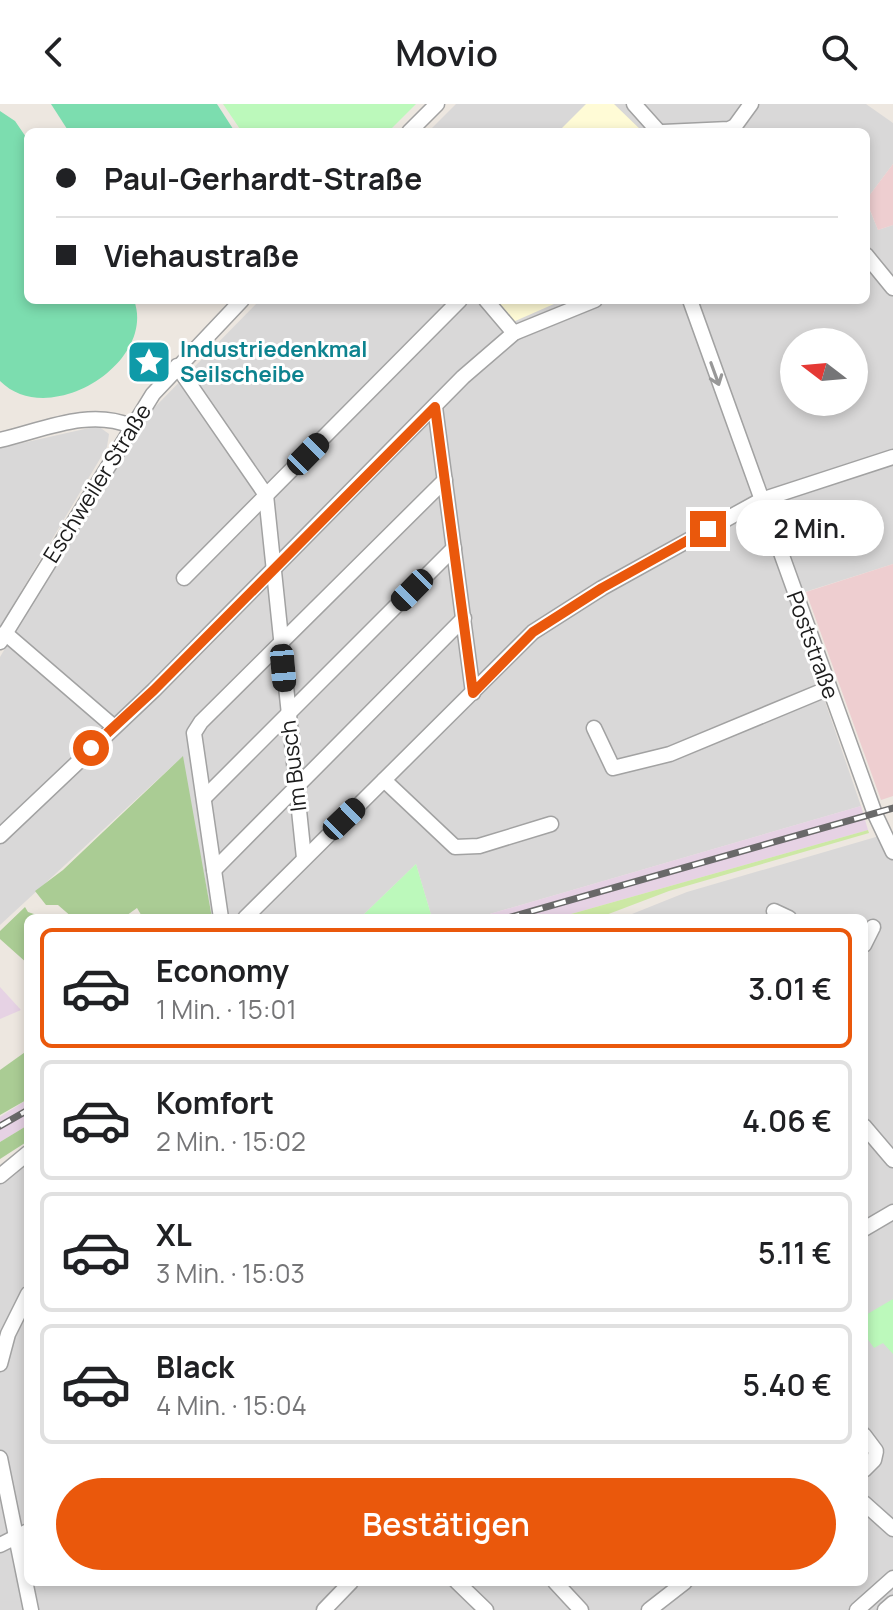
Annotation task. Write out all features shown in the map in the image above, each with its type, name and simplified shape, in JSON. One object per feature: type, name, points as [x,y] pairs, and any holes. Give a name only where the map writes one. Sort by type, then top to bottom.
[{"type":"street","points":[[413,128],[437,104]]},
{"type":"street","points":[[634,104],[657,128]]},
{"type":"street","points":[[731,128],[751,104]]},
{"type":"street","points":[[870,260],[893,288]]},
{"type":"street","name":"Eschweiler Straße","points":[[3,638],[131,426],[177,366],[238,304]]},
{"type":"street","points":[[184,578],[456,304]]},
{"type":"street","points":[[489,304],[514,333]]},
{"type":"street","points":[[0,836],[514,333],[585,304]]},
{"type":"street","name":"Poststraße","points":[[691,304],[881,831],[893,852]]},
{"type":"street","name":"Im Busch","points":[[177,366],[266,495],[304,858]]},
{"type":"street","points":[[435,407],[473,693]]},
{"type":"street","points":[[0,440],[94,417],[113,418],[131,426]]},
{"type":"street","points":[[249,914],[533,632],[602,588],[761,500],[893,457]]},
{"type":"street","points":[[220,914],[194,733],[201,722],[445,480]]},
{"type":"street","points":[[205,797],[454,548]]},
{"type":"street","points":[[214,870],[464,618]]},
{"type":"street","points":[[3,638],[113,726]]},
{"type":"street","points":[[594,728],[613,768],[670,754],[829,688]]},
{"type":"street","points":[[384,780],[455,847],[479,846],[551,824]]},
{"type":"street","points":[[774,911],[780,914]]},
{"type":"street","points":[[868,937],[873,927]]},
{"type":"street","points":[[868,1131],[893,1160]]},
{"type":"street","points":[[0,1176],[24,1156]]},
{"type":"street","points":[[868,1227],[893,1212]]},
{"type":"street","points":[[0,1364],[8,1334],[24,1302]]},
{"type":"street","points":[[868,1440],[876,1451],[874,1460],[868,1466]]},
{"type":"street","points":[[0,1458],[22,1534],[0,1545]]},
{"type":"street","points":[[868,1507],[893,1529]]},
{"type":"street","points":[[857,1610],[893,1578]]},
{"type":"street","points":[[28,1586],[31,1610]]},
{"type":"street","points":[[333,1607],[348,1586]]},
{"type":"street","points":[[461,1586],[486,1610]]},
{"type":"street","points":[[563,1586],[581,1610]]},
{"type":"street","points":[[649,1610],[680,1586]]},
{"type":"street","points":[[885,1610],[893,1603]]},
{"type":"shaded area","points":[[456,104],[866,104],[893,123],[893,164],[870,195],[870,128],[432,128]]},
{"type":"shaded area","points":[[586,104],[614,104],[639,128],[562,128]]},
{"type":"shaded area","points":[[893,164],[893,225],[878,230],[870,210],[870,195]]},
{"type":"shaded area","points":[[870,211],[878,230],[893,225],[893,564],[789,597],[861,806],[490,914],[431,914],[416,864],[364,914],[211,914],[182,757],[0,925],[0,657],[120,457],[152,410],[256,304],[870,304]]},
{"type":"shaded area","points":[[497,304],[554,304],[513,322]]},
{"type":"shaded area","points":[[98,426],[109,434],[107,447],[0,627],[0,448]]},
{"type":"shaded area","points":[[893,564],[893,796],[881,800],[806,592]]},
{"type":"shaded area","points":[[861,806],[868,830],[571,914],[490,914]]},
{"type":"shaded area","points":[[893,832],[893,1610],[0,1610],[0,1184],[24,1164],[24,1586],[868,1586],[868,914],[632,914],[687,892]]},
{"type":"shaded area","points":[[0,987],[21,1010],[0,1019]]},
{"type":"shaded area","points":[[24,1102],[24,1127],[0,1142],[0,1117]]},
{"type":"green space","points":[[51,104],[217,104],[232,128],[66,128]]},
{"type":"green space","points":[[223,104],[416,104],[392,128],[239,128]]},
{"type":"green space","points":[[0,111],[15,121],[24,134],[24,304],[134,304],[137,324],[130,346],[115,366],[94,382],[70,394],[45,398],[21,394],[0,381]]},
{"type":"green space","points":[[183,756],[211,914],[141,914],[137,908],[129,914],[68,914],[58,905],[46,905],[35,891],[63,870]]},
{"type":"green space","points":[[868,830],[869,833],[669,891],[609,914],[571,914]]},
{"type":"green space","points":[[416,864],[431,914],[364,914]]},
{"type":"green space","points":[[25,907],[34,914],[24,914],[24,960],[0,939],[0,931]]},
{"type":"green space","points":[[24,1053],[24,1101],[0,1115],[0,1070]]},
{"type":"green space","points":[[24,1127],[24,1144],[0,1159],[0,1142]]},
{"type":"green space","points":[[893,1299],[893,1354],[883,1343],[874,1348],[868,1340],[868,1314]]},
{"type":"railway","points":[[522,914],[893,808]]},
{"type":"railway","points":[[0,1126],[24,1112]]},
{"type":"place","name":"Industriedenkmal Seilscheibe","points":[[149,362]]},
{"type":"route","points":[[91,748],[154,690],[435,407],[473,693],[533,632],[602,588],[708,529]]}]
